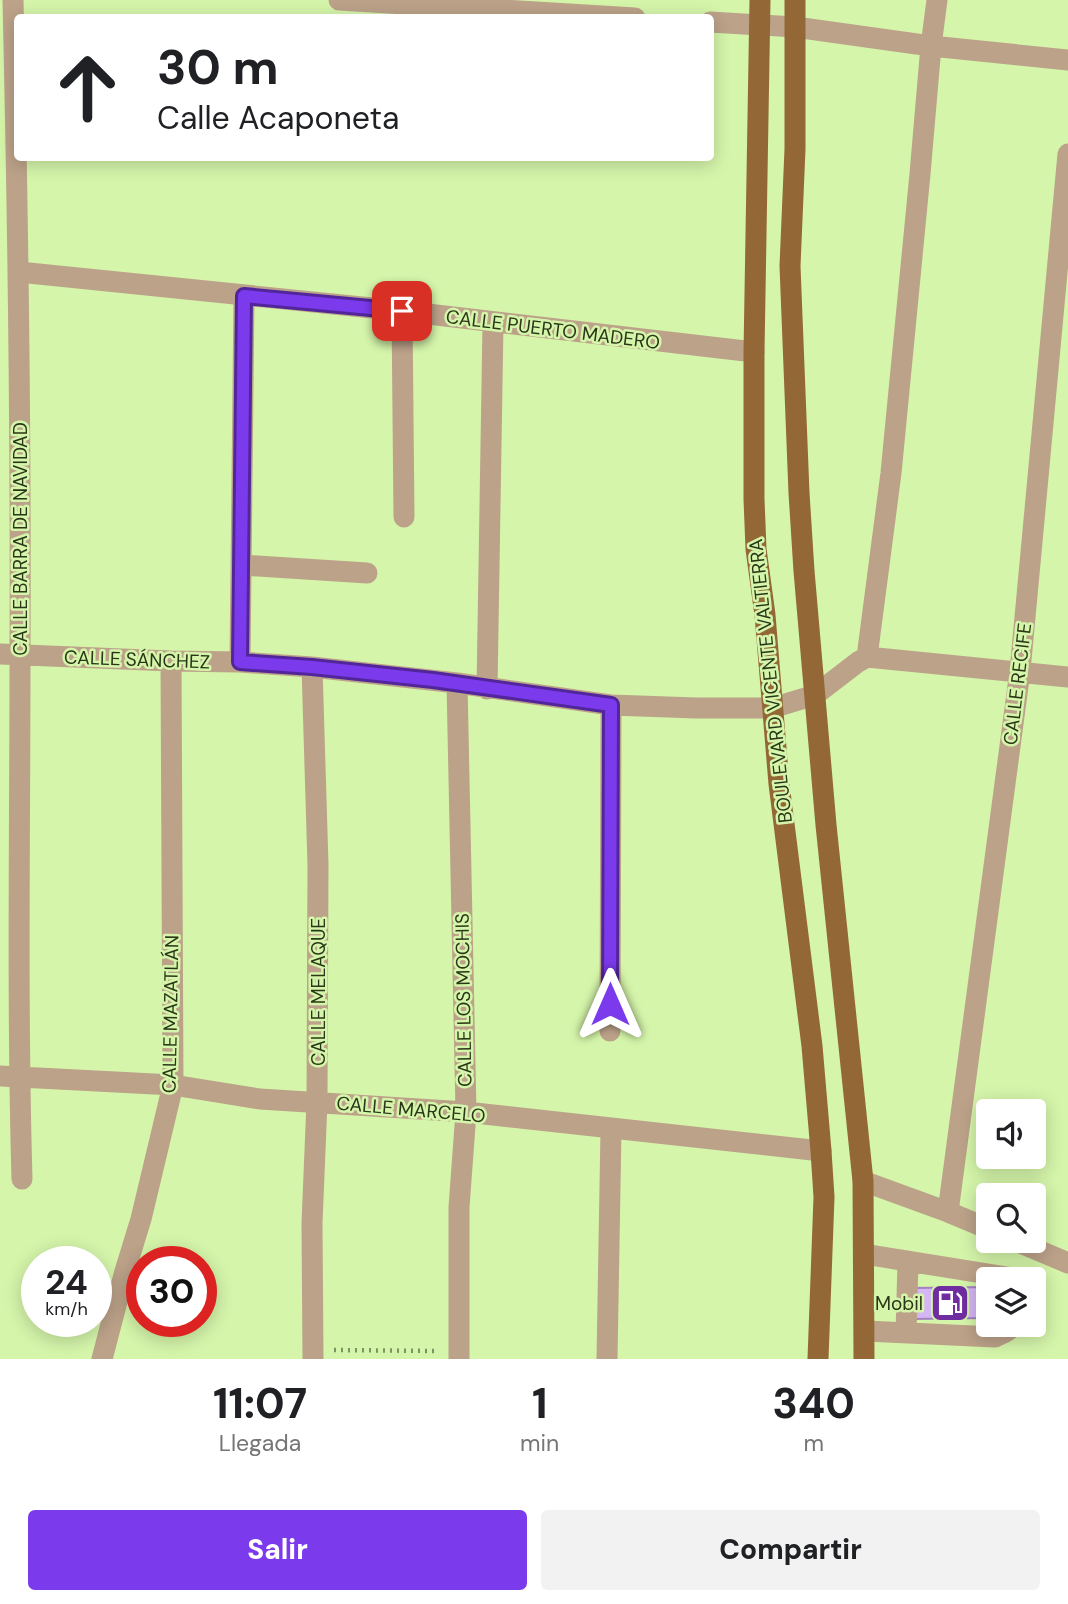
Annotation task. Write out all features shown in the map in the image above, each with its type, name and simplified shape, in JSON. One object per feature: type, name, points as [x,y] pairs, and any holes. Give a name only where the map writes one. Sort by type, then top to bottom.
[{"type":"main road","name":"BOULEVARD VICENTE VALTIERRA","points":[[760,0],[754,352],[756,549],[765,615],[779,784],[812,1045],[821,1152],[824,1197],[818,1359]]},
{"type":"main road","points":[[795,0],[790,266],[799,493],[827,838],[863,1181],[864,1359]]},
{"type":"street","name":"CALLE BARRA DE NAVIDAD","points":[[13,0],[14,45]]},
{"type":"street","points":[[339,0],[569,14]]},
{"type":"street","points":[[867,657],[891,473],[937,0]]},
{"type":"street","points":[[714,22],[795,26],[931,46],[1068,60]]},
{"type":"street","name":"CALLE RECIFE","points":[[948,1212],[1020,671],[1068,154]]},
{"type":"street","name":"CALLE BARRA DE NAVIDAD","points":[[17,161],[19,272],[10,655],[10,1077],[22,1179]]},
{"type":"street","name":"CALLE PUERTO MADERO","points":[[19,272],[402,311],[754,352]]},
{"type":"street","points":[[240,662],[244,296]]},
{"type":"street","points":[[402,311],[404,517]]},
{"type":"street","points":[[487,689],[493,323]]},
{"type":"street","points":[[241,565],[367,573]]},
{"type":"street","name":"CALLE SÁNCHEZ","points":[[10,655],[240,662],[312,667],[457,683],[611,705],[772,708],[815,695]]},
{"type":"street","points":[[815,695],[867,657],[1068,677]]},
{"type":"street","name":"CALLE MAZATLÁN","points":[[102,1359],[141,1219],[173,1084],[171,661]]},
{"type":"street","name":"CALLE MELAQUE","points":[[312,667],[318,865],[317,1102],[312,1223],[313,1354]]},
{"type":"street","name":"CALLE LOS MOCHIS","points":[[457,683],[466,1112],[459,1207],[459,1355]]},
{"type":"street","points":[[610,1031],[611,705]]},
{"type":"street","name":"CALLE MARCELO","points":[[10,1077],[173,1084],[260,1099],[466,1112],[821,1152]]},
{"type":"street","points":[[607,1359],[611,1129]]},
{"type":"street","points":[[863,1181],[976,1224]]},
{"type":"street","points":[[1044,1253],[1068,1263]]},
{"type":"street","points":[[864,1254],[976,1272]]},
{"type":"street","points":[[906,1333],[908,1261]]},
{"type":"street","points":[[865,1331],[976,1335]]},
{"type":"path","points":[[313,1354],[459,1355]]},
{"type":"building","name":"Mobil","points":[[976,1287],[976,1318],[912,1319],[912,1288]]},
{"type":"place","name":"Mobil","points":[[950,1303]]},
{"type":"route","points":[[402,311],[244,296],[240,662],[433,680],[611,705],[610,1004]]}]
